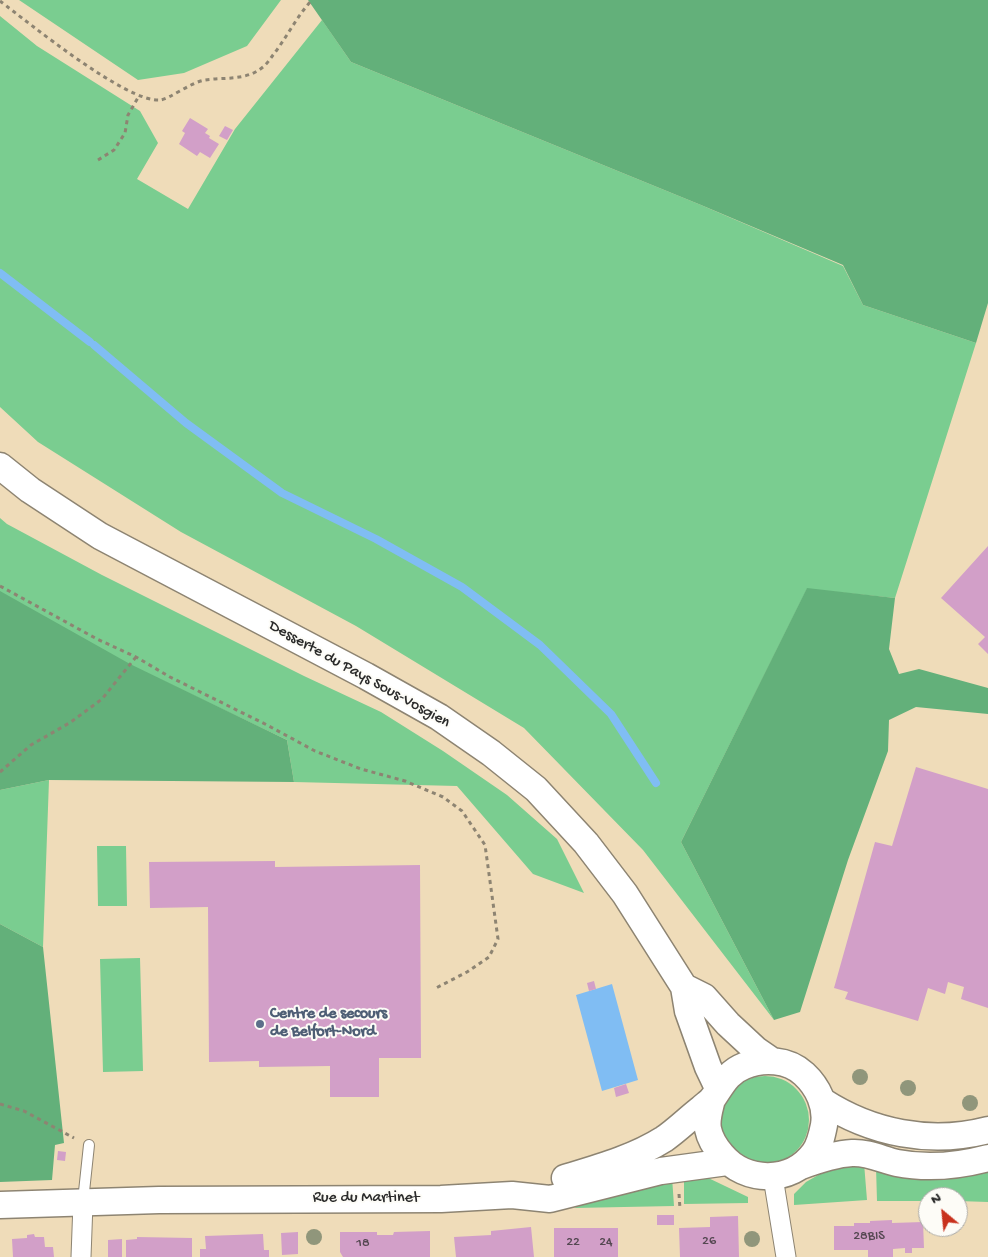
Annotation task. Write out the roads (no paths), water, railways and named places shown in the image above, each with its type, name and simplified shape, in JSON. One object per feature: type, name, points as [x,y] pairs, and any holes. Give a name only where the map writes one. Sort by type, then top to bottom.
[{"type":"main road","name":"Desserte du Pays Sous-Vosgien","points":[[0,466],[30,490],[100,536],[366,676],[439,717],[491,753],[536,789],[586,843],[625,894],[684,987],[688,1012],[708,1067],[715,1094]]},
{"type":"main road","points":[[684,987],[704,997],[728,1024],[756,1050],[772,1061]]},
{"type":"main road","points":[[801,1166],[814,1153],[822,1137],[825,1119],[822,1101],[814,1086],[803,1073],[788,1065],[772,1061],[754,1062],[739,1068],[724,1079],[715,1094],[709,1113],[708,1128],[714,1146],[727,1162],[743,1172],[760,1177],[773,1177],[825,1157],[854,1152],[897,1163],[934,1167],[966,1164],[988,1158]]},
{"type":"main road","points":[[512,1195],[544,1183],[598,1168],[646,1148],[665,1138],[715,1094]]},
{"type":"main road","points":[[822,1101],[842,1114],[860,1122],[899,1133],[920,1136],[964,1135],[988,1130]]},
{"type":"main road","name":"Rue du Martinet","points":[[0,1205],[159,1200],[441,1199],[512,1195],[550,1199],[661,1171],[727,1162]]},
{"type":"street","points":[[773,1177],[786,1257]]},
{"type":"street","points":[[81,1257],[83,1203]]},
{"type":"lane","points":[[83,1203],[89,1145]]},
{"type":"water","points":[[612,984],[638,1080],[602,1091],[576,995]]},
{"type":"waterway","points":[[0,273],[90,342]]},
{"type":"waterway","points":[[94,345],[186,423],[282,493],[376,539],[462,587],[540,645],[611,714],[656,783]]},
{"type":"place","name":"Centre de secours de Belfort-Nord","points":[[260,1024]]}]
